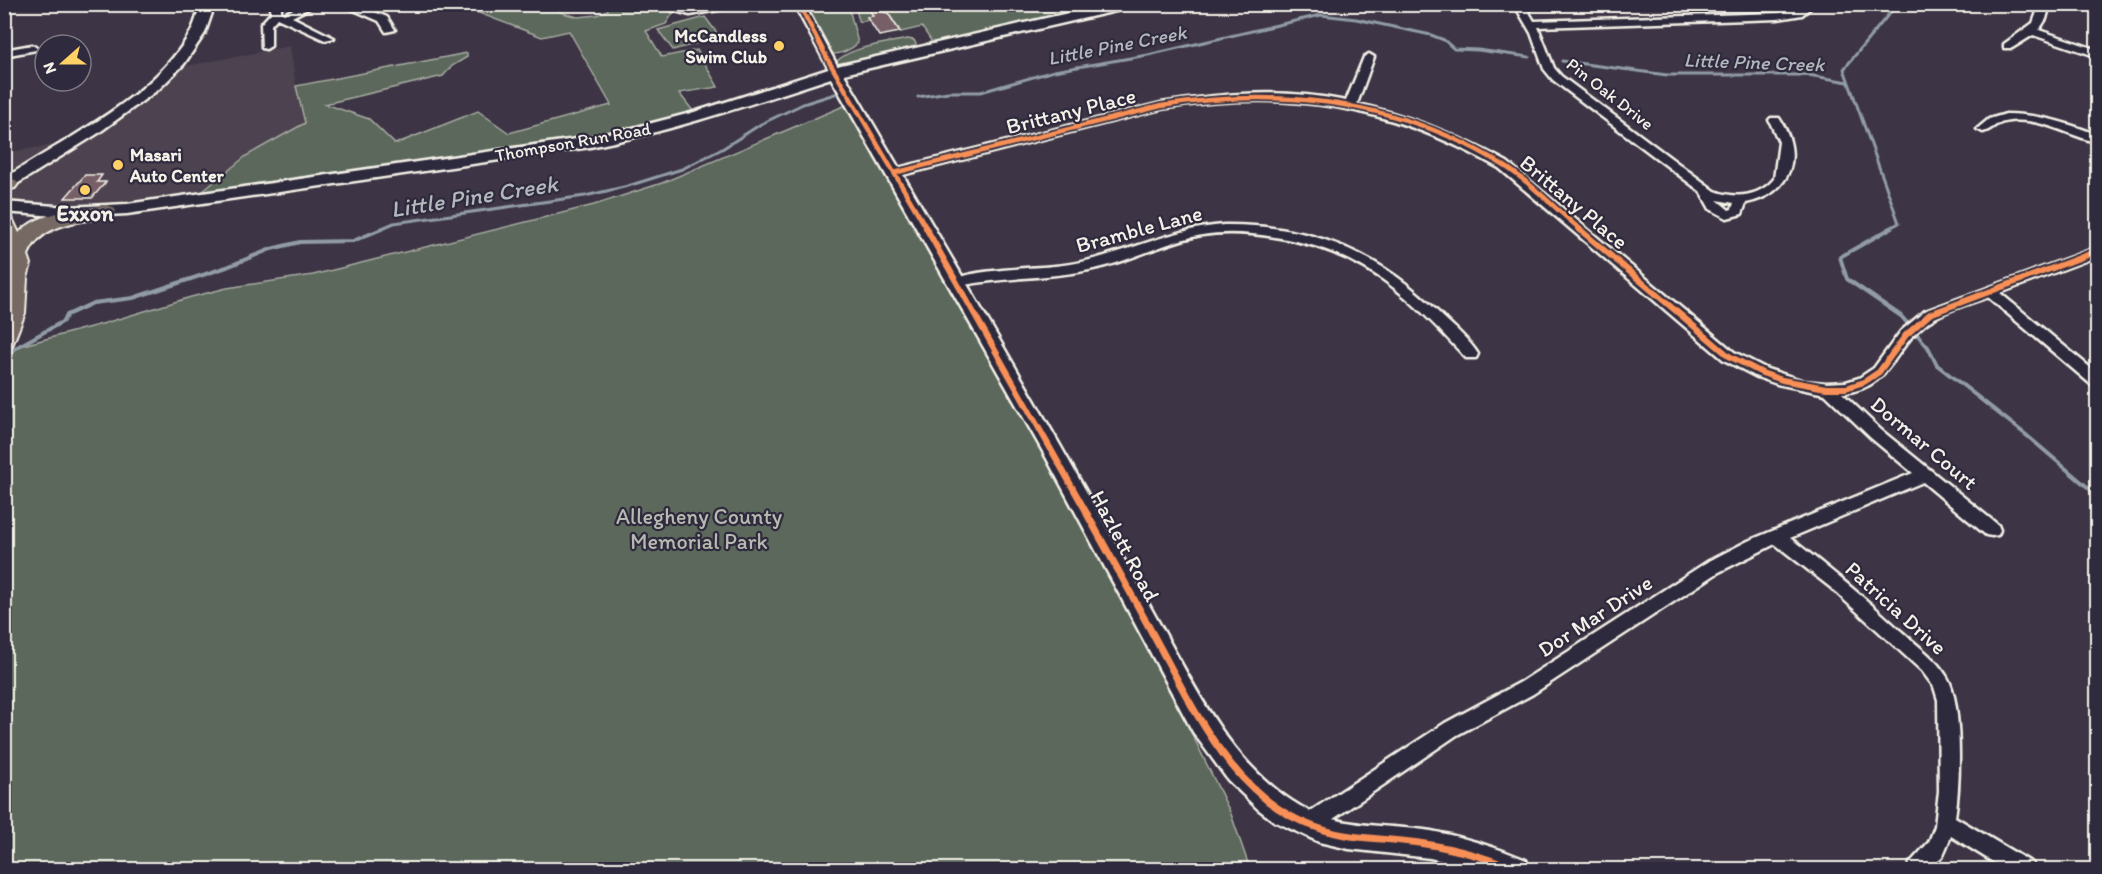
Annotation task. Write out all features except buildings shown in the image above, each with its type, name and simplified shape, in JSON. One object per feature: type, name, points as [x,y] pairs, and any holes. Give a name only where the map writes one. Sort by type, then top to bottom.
[{"type":"main road","points":[[13,262],[23,238],[43,226],[106,211]]},
{"type":"main road","points":[[4,220],[13,262],[16,303],[4,340]]},
{"type":"street","points":[[8,186],[125,107],[161,78],[193,41],[205,19],[208,4]]},
{"type":"street","points":[[266,46],[266,24],[278,12],[312,4]]},
{"type":"street","points":[[345,4],[383,19],[390,30]]},
{"type":"street","points":[[655,4],[690,12],[746,4]]},
{"type":"street","points":[[799,4],[835,71]]},
{"type":"street","name":"Thompson Run Road","points":[[4,207],[57,212],[106,211],[599,140],[697,116],[835,71],[967,39],[1129,4]]},
{"type":"street","name":"Pin Oak Drive","points":[[1519,4],[1532,24],[1547,64],[1557,78],[1705,190],[1714,206],[1727,214],[1738,211],[1741,200],[1769,190],[1780,180],[1786,136],[1775,120]]},
{"type":"street","points":[[1532,24],[1769,17],[1798,13],[1809,4]]},
{"type":"street","points":[[2008,46],[2034,31],[2042,21],[2045,4]]},
{"type":"street","points":[[278,12],[329,38]]},
{"type":"street","points":[[2034,31],[2097,54]]},
{"type":"street","points":[[4,53],[32,48]]},
{"type":"street","points":[[1350,106],[1369,57]]},
{"type":"street","name":"Hazlett Road","points":[[835,71],[958,282],[1215,745],[1230,763],[1261,793],[1307,825],[1344,835],[1404,841],[1466,853],[1516,870]]},
{"type":"street","name":"Brittany Place","points":[[894,173],[1161,106],[1201,99],[1245,95],[1278,96],[1350,106],[1419,125],[1486,155],[1518,176],[1729,356],[1756,372],[1778,380],[1798,385],[1828,387],[1858,384],[1874,377],[1911,327],[1939,310],[2097,251]]},
{"type":"street","points":[[1983,129],[1987,123],[1998,119],[2027,118],[2056,123],[2097,140]]},
{"type":"street","name":"Bramble Lane","points":[[958,282],[983,276],[1089,266],[1203,231],[1236,229],[1262,231],[1328,244],[1369,261],[1403,286],[1471,354]]},
{"type":"street","points":[[1989,291],[2097,382]]},
{"type":"street","name":"Dormar Court","points":[[1828,387],[1876,434],[1992,530]]},
{"type":"street","name":"Dor Mar Drive","points":[[1307,825],[1451,729],[1527,688],[1704,573],[1738,554],[1924,475]]},
{"type":"street","name":"Patricia Drive","points":[[1777,537],[1850,594],[1928,666],[1941,683],[1947,700],[1945,822],[1935,850],[1917,870]]},
{"type":"street","points":[[1945,822],[2025,870]]},
{"type":"shaded area","points":[[290,46],[305,123],[246,156],[192,200],[127,209],[5,207],[4,149],[10,152],[73,142],[171,69]]},
{"type":"green space","points":[[855,4],[1129,5],[988,35],[985,32],[928,44],[932,42],[922,27],[901,32],[888,13],[874,11],[873,16],[867,17],[869,20],[859,22]]},
{"type":"green space","points":[[458,5],[547,5],[578,17],[597,15],[608,10],[606,5],[655,5],[675,10],[666,24],[646,31],[662,57],[697,50],[718,87],[679,93],[697,116],[631,134],[192,200],[246,156],[305,123],[296,86],[467,53],[467,57],[452,66],[443,76],[325,104],[369,119],[395,144],[478,111],[509,133],[611,105],[569,31],[542,37]]},
{"type":"green space","points":[[804,5],[845,5],[850,12],[858,43],[845,51],[829,54]]},
{"type":"green space","points":[[705,17],[720,37],[673,50],[658,30]]},
{"type":"green space","points":[[907,39],[914,40],[917,46],[849,63],[836,62],[850,52]]},
{"type":"green space","name":"Allegheny County Memorial Park","points":[[846,105],[1045,450],[1172,693],[1231,814],[1250,869],[5,869],[4,366],[16,347],[227,288],[313,275],[594,205],[662,183]]},
{"type":"waterway","points":[[1888,229],[1899,223],[1844,69],[1897,4]]},
{"type":"waterway","name":"Little Pine Creek","points":[[918,97],[948,92],[981,92],[1054,71],[1148,55],[1321,15],[1356,19],[1431,35],[1444,40],[1454,49],[1529,57]]},
{"type":"waterway","name":"Little Pine Creek","points":[[1562,61],[1667,75],[1808,75],[1848,82]]},
{"type":"waterway","name":"Little Pine Creek","points":[[380,229],[394,223],[585,196],[628,186],[682,169],[722,149],[761,124],[803,104],[838,93]]},
{"type":"waterway","name":"Little Pine Creek","points":[[10,351],[62,322],[67,315],[93,303],[133,298],[227,267],[271,249],[300,242],[353,241],[384,228]]},
{"type":"waterway","points":[[1891,228],[1840,257],[1847,279],[1901,316],[1928,347],[1937,365],[2025,434],[2098,496]]},
{"type":"cycle path","points":[[799,4],[828,60],[958,282],[1054,453],[1202,724],[1224,756],[1267,800],[1301,822],[1349,836],[1445,847],[1474,854],[1516,870]]},
{"type":"cycle path","points":[[894,173],[1161,106],[1205,99],[1249,96],[1293,98],[1338,103],[1381,112],[1424,126],[1464,143],[1513,172],[1729,356],[1744,365],[1782,380],[1804,386],[1826,388],[1846,388],[1864,382],[1879,372],[1912,328],[1930,314],[2098,251]]},
{"type":"place","name":"McCandless Swim Club","points":[[779,46]]},
{"type":"place","name":"Masari Auto Center","points":[[118,165]]},
{"type":"place","name":"Exxon","points":[[85,190]]}]
